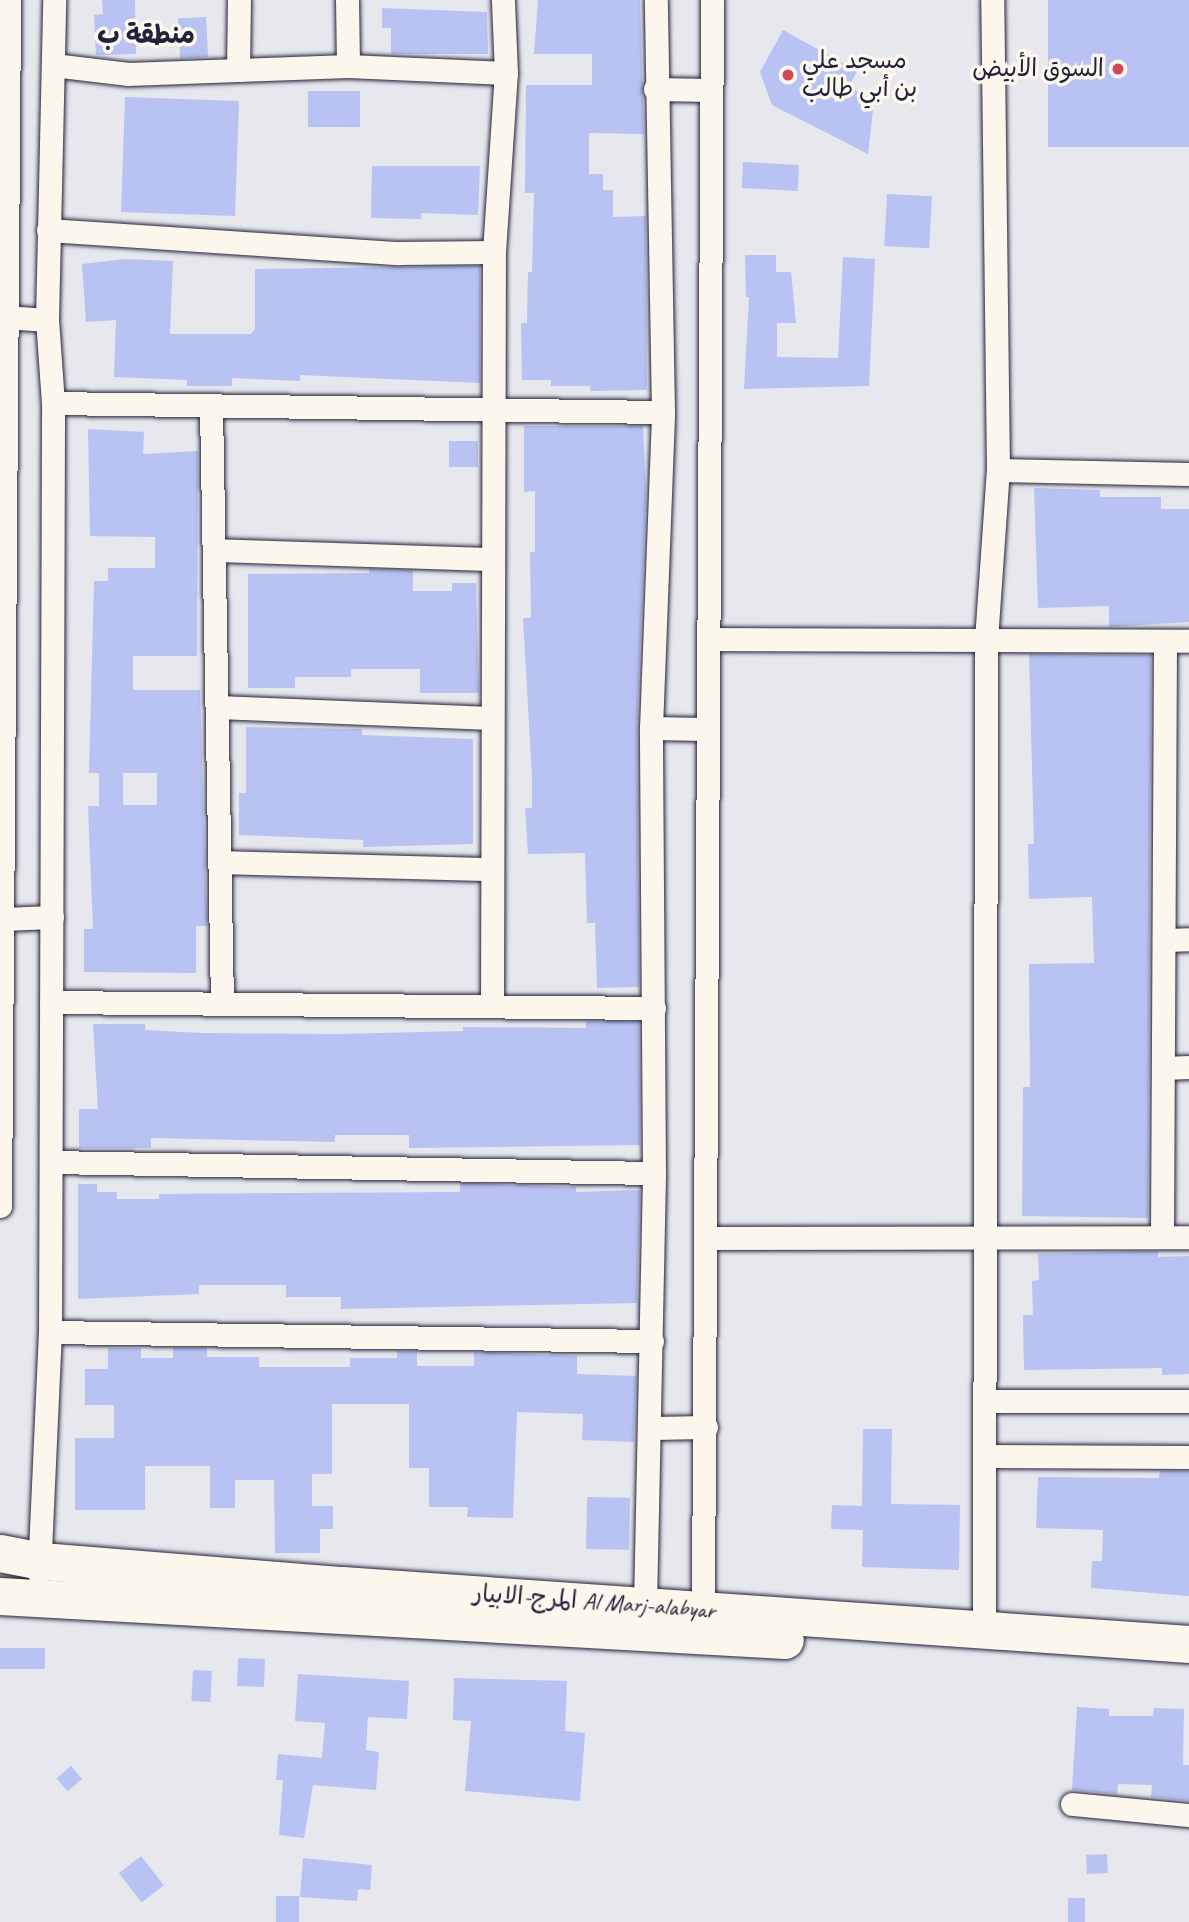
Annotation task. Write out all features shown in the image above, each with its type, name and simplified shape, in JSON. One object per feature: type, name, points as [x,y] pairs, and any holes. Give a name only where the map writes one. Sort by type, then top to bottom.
[{"type":"main road","name":"المرج-الابيار Al Marj-alabyar","points":[[0,1553],[41,1561],[984,1632],[1189,1644]]},
{"type":"main road","name":"المرج-الابيار Al Marj-alabyar","points":[[10,1595],[827,1642],[1189,1666]]},
{"type":"street","points":[[0,1206],[3,919],[2,395],[9,0]]},
{"type":"street","points":[[10,1595],[41,1561],[50,1332],[53,403],[47,320],[54,0]]},
{"type":"street","points":[[238,70],[239,0]]},
{"type":"street","points":[[347,0],[348,66]]},
{"type":"street","points":[[492,1006],[494,252],[506,73],[503,0]]},
{"type":"street","points":[[645,1605],[652,1428],[654,1173],[651,728],[663,412],[656,0]]},
{"type":"street","points":[[703,1609],[708,1238],[706,729],[712,0]]},
{"type":"street","points":[[984,1632],[988,1456],[985,1236],[986,640],[998,470],[992,0]]},
{"type":"street","points":[[53,65],[128,74],[348,66],[506,73]]},
{"type":"street","points":[[656,89],[711,90]]},
{"type":"street","points":[[48,230],[398,253],[494,252]]},
{"type":"street","points":[[5,317],[47,320]]},
{"type":"street","points":[[53,403],[211,408],[663,412]]},
{"type":"street","points":[[211,408],[222,1003]]},
{"type":"street","points":[[998,470],[1189,474]]},
{"type":"street","points":[[214,550],[492,559]]},
{"type":"street","points":[[708,639],[1189,641]]},
{"type":"street","points":[[1162,1236],[1165,940],[1178,780],[1165,641]]},
{"type":"street","points":[[217,707],[492,718]]},
{"type":"street","points":[[651,728],[706,729]]},
{"type":"street","points":[[219,862],[492,869]]},
{"type":"street","points":[[3,919],[52,917]]},
{"type":"street","points":[[1165,940],[1189,939]]},
{"type":"street","points":[[51,1002],[654,1008]]},
{"type":"street","points":[[1163,1068],[1189,1068]]},
{"type":"street","points":[[51,1162],[654,1173]]},
{"type":"street","points":[[708,1238],[1189,1237]]},
{"type":"street","points":[[50,1332],[652,1340]]},
{"type":"street","points":[[988,1401],[1189,1401]]},
{"type":"street","points":[[652,1428],[706,1426]]},
{"type":"street","points":[[988,1456],[1189,1457]]},
{"type":"street","points":[[1072,1804],[1189,1815]]},
{"type":"building","points":[[102,0],[135,0],[136,54],[96,55],[94,15],[103,14]]},
{"type":"building","points":[[538,0],[640,0],[644,134],[589,133],[589,174],[603,174],[603,190],[613,190],[613,217],[646,216],[647,390],[590,391],[590,386],[551,386],[551,380],[522,380],[521,323],[527,323],[528,272],[532,272],[534,193],[525,193],[526,85],[592,85],[592,54],[534,54]]},
{"type":"building","points":[[1048,0],[1189,0],[1189,147],[1048,147]]},
{"type":"building","points":[[382,8],[487,12],[488,54],[391,54],[391,28],[382,28]]},
{"type":"building","points":[[206,17],[208,57],[180,58],[178,18]]},
{"type":"building","points":[[783,30],[857,71],[849,86],[874,101],[868,154],[772,105],[760,72]]},
{"type":"building","points":[[308,91],[360,91],[360,127],[308,127]]},
{"type":"building","points":[[125,97],[239,101],[235,216],[121,212]]},
{"type":"building","points":[[743,162],[799,165],[798,191],[742,188]]},
{"type":"building","points":[[372,166],[480,166],[478,215],[421,213],[421,219],[371,218]]},
{"type":"building","points":[[887,194],[932,196],[929,248],[884,246]]},
{"type":"building","points":[[745,255],[776,255],[776,272],[791,272],[796,323],[777,323],[777,357],[838,358],[843,257],[875,259],[869,386],[744,389],[749,297],[746,297]]},
{"type":"building","points":[[125,259],[173,261],[170,334],[251,334],[255,329],[255,269],[480,266],[480,383],[300,375],[300,381],[232,378],[232,386],[187,386],[187,380],[114,377],[116,320],[86,322],[82,264]]},
{"type":"building","points":[[524,426],[643,426],[646,493],[637,728],[639,987],[597,988],[595,923],[587,923],[585,853],[528,854],[525,808],[532,808],[532,777],[523,618],[531,618],[530,552],[535,552],[535,491],[524,492]]},
{"type":"building","points":[[88,429],[144,432],[143,454],[198,451],[197,656],[133,656],[133,690],[200,690],[207,926],[196,926],[196,973],[84,972],[84,929],[93,929],[88,806],[99,806],[99,773],[89,773],[94,581],[108,581],[108,568],[155,568],[155,537],[90,536]],"holes":[[[123,773],[157,773],[157,805],[123,805]]]},
{"type":"building","points":[[449,441],[478,441],[478,467],[449,467]]},
{"type":"building","points":[[1034,488],[1100,490],[1100,497],[1161,497],[1161,509],[1189,509],[1189,622],[1109,627],[1109,606],[1038,608]]},
{"type":"building","points":[[369,569],[413,570],[413,591],[452,591],[452,583],[476,583],[479,693],[420,693],[420,669],[351,669],[351,677],[295,677],[295,688],[248,688],[248,574],[369,573]]},
{"type":"building","points":[[1029,654],[1151,655],[1148,1218],[1022,1216],[1023,1087],[1030,1087],[1029,964],[1094,963],[1092,897],[1029,899],[1028,844],[1034,844]]},
{"type":"building","points":[[246,727],[362,729],[362,735],[473,739],[473,844],[363,847],[363,840],[239,835],[239,793],[246,793]]},
{"type":"building","points":[[586,1021],[639,1022],[640,1145],[409,1148],[409,1135],[335,1135],[335,1142],[151,1138],[151,1148],[79,1148],[79,1109],[98,1109],[93,1024],[145,1024],[145,1030],[201,1033],[338,1034],[463,1031],[463,1027],[586,1028]]},
{"type":"building","points":[[460,1183],[576,1187],[576,1192],[640,1190],[637,1303],[341,1309],[341,1297],[286,1297],[286,1285],[199,1285],[199,1294],[78,1299],[78,1184],[97,1184],[97,1192],[117,1192],[117,1199],[159,1199],[159,1194],[460,1192]]},
{"type":"building","points":[[1158,1251],[1158,1257],[1189,1256],[1189,1374],[1162,1375],[1162,1368],[1024,1370],[1023,1315],[1033,1315],[1032,1281],[1039,1280],[1038,1254]]},
{"type":"building","points":[[108,1348],[141,1348],[141,1358],[173,1358],[173,1348],[207,1348],[207,1357],[259,1357],[259,1367],[350,1367],[350,1358],[397,1358],[397,1351],[417,1351],[417,1366],[474,1366],[474,1352],[577,1356],[577,1374],[636,1376],[634,1442],[582,1440],[583,1414],[517,1412],[513,1518],[467,1517],[468,1507],[429,1507],[429,1468],[409,1468],[409,1404],[332,1404],[332,1474],[312,1474],[312,1506],[333,1506],[333,1529],[320,1529],[320,1553],[275,1553],[274,1480],[235,1480],[235,1508],[210,1508],[210,1466],[145,1466],[145,1510],[75,1510],[75,1438],[114,1438],[114,1405],[85,1405],[85,1369],[108,1369]]},
{"type":"building","points":[[863,1429],[892,1429],[891,1504],[960,1505],[959,1570],[862,1567],[863,1530],[831,1529],[832,1505],[862,1506]]},
{"type":"building","points":[[1160,1471],[1189,1471],[1189,1596],[1091,1588],[1092,1561],[1102,1561],[1103,1530],[1036,1528],[1038,1477],[1159,1478]]},
{"type":"building","points":[[587,1497],[630,1498],[629,1550],[586,1549]]},
{"type":"building","points":[[0,1648],[45,1648],[45,1669],[0,1669]]},
{"type":"building","points":[[238,1658],[265,1659],[264,1687],[237,1686]]},
{"type":"building","points":[[193,1670],[212,1671],[210,1702],[191,1701]]},
{"type":"building","points":[[298,1674],[409,1681],[407,1719],[368,1717],[366,1750],[379,1752],[376,1790],[313,1785],[304,1838],[279,1835],[283,1780],[276,1780],[278,1754],[322,1758],[325,1723],[295,1721]]},
{"type":"building","points":[[454,1678],[567,1681],[565,1731],[585,1733],[580,1801],[465,1791],[471,1721],[453,1720]]},
{"type":"building","points":[[1077,1707],[1109,1709],[1109,1716],[1153,1716],[1154,1708],[1184,1709],[1183,1765],[1189,1765],[1189,1801],[1151,1797],[1152,1785],[1118,1784],[1117,1794],[1072,1790]]},
{"type":"building","points":[[71,1766],[82,1779],[67,1791],[56,1778]]},
{"type":"building","points":[[1107,1854],[1108,1873],[1087,1874],[1086,1855]]},
{"type":"building","points":[[141,1856],[164,1885],[142,1902],[119,1873]]},
{"type":"building","points":[[303,1858],[372,1865],[370,1890],[358,1889],[357,1901],[300,1897]]},
{"type":"building","points":[[276,1896],[299,1896],[299,1922],[276,1922]]},
{"type":"building","points":[[1068,1898],[1085,1898],[1085,1922],[1068,1922]]},
{"type":"place","name":"السوق الأبيض","points":[[1118,69]]},
{"type":"place","name":"مسجد علي بن أبي طالب","points":[[788,75]]},
{"type":"district","name":"منطقة ب","points":[[146,35]]}]
